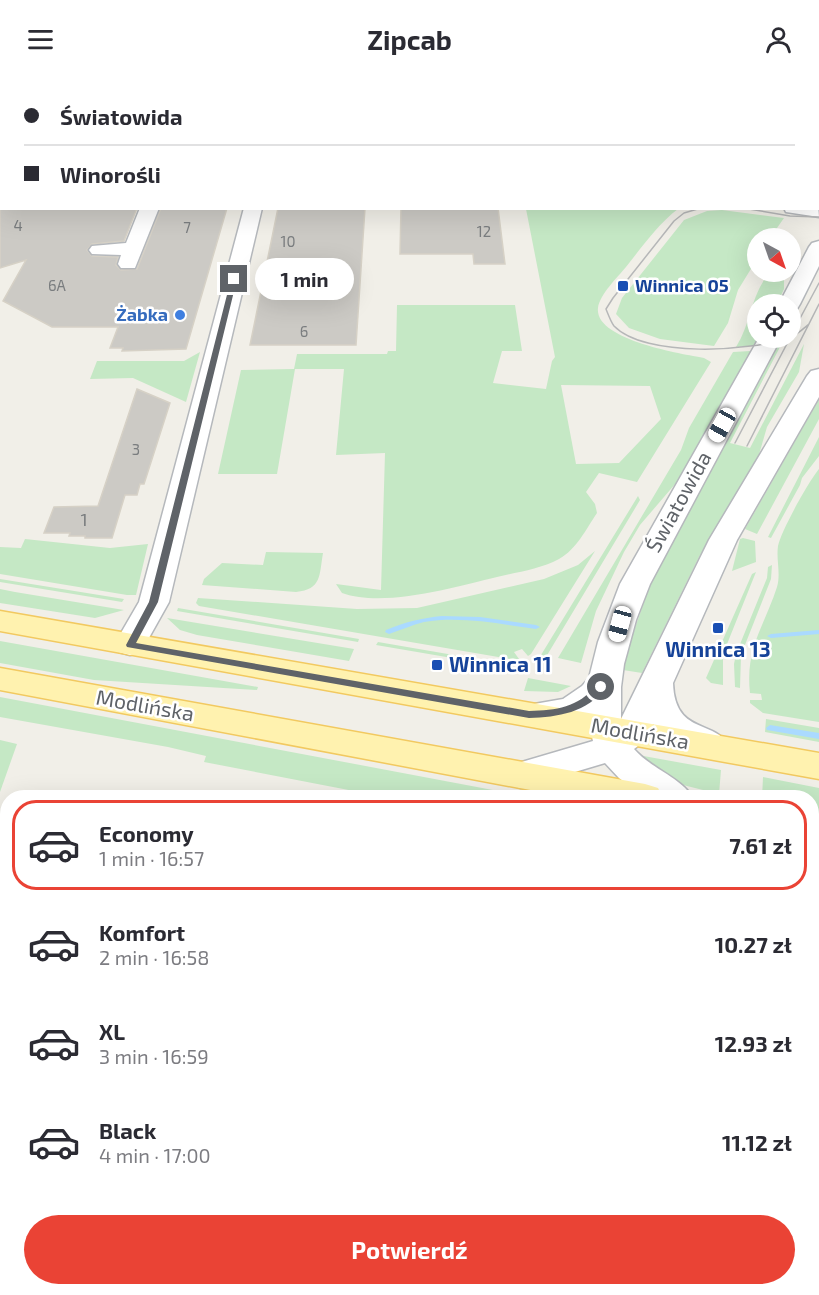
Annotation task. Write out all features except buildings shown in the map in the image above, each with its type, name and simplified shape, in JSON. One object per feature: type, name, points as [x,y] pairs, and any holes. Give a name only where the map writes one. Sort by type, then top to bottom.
[{"type":"main road","name":"Modlińska","points":[[0,621],[529,715],[617,736],[713,747],[819,766]]},
{"type":"main road","name":"Modlińska","points":[[0,679],[602,790]]},
{"type":"street","points":[[99,250],[131,257],[149,210]]},
{"type":"street","points":[[130,645],[154,602],[251,210]]},
{"type":"street","points":[[794,294],[819,247]]},
{"type":"street","name":"Światowida","points":[[617,736],[604,688],[620,624],[635,584],[765,348]]},
{"type":"street","points":[[521,775],[617,736],[657,683],[723,540],[819,376]]},
{"type":"street","name":"Światowida","points":[[529,715],[558,714],[572,709],[594,695],[608,674]]},
{"type":"street","points":[[657,683],[657,703],[667,718],[693,739],[713,747]]},
{"type":"street","points":[[617,736],[639,774],[663,790]]},
{"type":"green space","points":[[526,210],[677,210],[657,229],[609,286],[598,308],[601,319],[610,329],[624,337],[641,344],[704,358],[711,362],[637,482],[599,473],[586,492],[595,504],[597,513],[581,538],[559,559],[529,570],[419,594],[378,598],[342,593],[336,584],[381,590],[385,453],[336,455],[344,369],[295,369],[277,474],[218,474],[241,370],[294,369],[297,354],[387,354],[388,351],[396,351],[397,305],[515,305],[522,351],[502,351],[493,383],[546,389],[552,361],[555,357]],"holes":[[[561,385],[650,386],[661,419],[619,463],[576,464]]]},
{"type":"green space","points":[[722,210],[784,218],[777,228],[747,228],[747,275],[738,290],[728,323],[714,346],[660,339],[629,328],[616,314],[622,298],[684,220],[707,211]]},
{"type":"green space","points":[[763,282],[784,282],[782,294],[757,294]]},
{"type":"green space","points":[[747,322],[747,346],[736,347],[741,339]]},
{"type":"green space","points":[[804,344],[799,372],[767,427],[758,458],[700,555],[642,673],[623,670],[629,645],[650,585],[775,348],[779,348],[730,443],[750,448]]},
{"type":"green space","points":[[751,351],[676,483],[640,525],[624,552],[596,611],[581,663],[558,658],[681,450],[689,428],[733,352]]},
{"type":"green space","points":[[200,352],[186,402],[133,378],[90,379],[97,361],[184,361]]},
{"type":"green space","points":[[819,399],[819,419],[757,534],[745,529]]},
{"type":"green space","points":[[819,437],[819,456],[802,478],[771,538],[768,537]]},
{"type":"green space","points":[[819,469],[819,722],[763,713],[750,703],[750,700],[762,700],[761,694],[750,693],[749,677],[753,650],[777,587],[780,539],[796,506]]},
{"type":"green space","points":[[638,496],[640,500],[546,657],[541,655]]},
{"type":"green space","points":[[25,539],[110,548],[148,544],[136,595],[0,574],[0,547],[21,548]]},
{"type":"green space","points":[[740,539],[755,541],[756,562],[732,571]]},
{"type":"green space","points":[[595,551],[531,654],[528,656],[522,649],[514,652],[519,659],[516,660],[199,606],[196,603],[198,598],[357,609],[417,608],[544,579],[578,565]]},
{"type":"green space","points":[[266,552],[323,553],[318,580],[311,588],[296,592],[202,585],[204,579],[222,563],[263,565]]},
{"type":"green space","points":[[772,565],[771,579],[741,655],[740,688],[735,687],[736,654],[767,578],[768,567]]},
{"type":"green space","points":[[756,572],[723,654],[723,685],[711,683],[706,678],[752,574]]},
{"type":"green space","points":[[0,579],[124,599],[122,602],[0,582]]},
{"type":"green space","points":[[0,589],[124,610],[95,618],[0,603]]},
{"type":"green space","points":[[178,608],[359,639],[358,642],[177,611]]},
{"type":"green space","points":[[167,618],[354,649],[349,661],[197,635],[180,630]]},
{"type":"green space","points":[[0,641],[258,687],[257,690],[94,680],[0,663]]},
{"type":"green space","points":[[378,642],[506,664],[505,667],[376,645]]},
{"type":"green space","points":[[528,678],[571,686],[558,692],[524,691]]},
{"type":"green space","points":[[0,697],[493,790],[349,790],[204,762],[206,756],[168,747],[0,717]]},
{"type":"green space","points":[[766,719],[819,728],[819,742],[765,732]]},
{"type":"green space","points":[[0,740],[17,744],[0,790]]},
{"type":"green space","points":[[638,755],[721,770],[719,790],[703,790],[679,784]]},
{"type":"green space","points":[[763,777],[819,788],[819,790],[762,790]]},
{"type":"waterway","points":[[389,632],[424,620],[442,618],[461,618],[536,627]]},
{"type":"waterway","points":[[771,636],[819,632]]},
{"type":"waterway","points":[[770,728],[819,736]]},
{"type":"tram line","points":[[694,210],[684,213],[674,221],[606,309],[614,326],[629,336],[649,343],[699,349],[747,346]]},
{"type":"tram line","points":[[755,210],[790,216],[819,217]]},
{"type":"tram line","points":[[801,317],[819,283]]},
{"type":"tram line","points":[[809,324],[819,304]]},
{"type":"tram line","points":[[747,446],[809,324]]},
{"type":"tram line","points":[[801,331],[809,324]]},
{"type":"tram line","points":[[735,443],[785,348]]},
{"type":"place","name":"Winnica 05","points":[[623,286]]},
{"type":"place","name":"Żabka","points":[[180,315]]},
{"type":"place","name":"Winnica 13","points":[[718,628]]},
{"type":"place","name":"Winnica 11","points":[[437,665]]},
{"type":"route","points":[[234,279],[154,602],[130,645],[529,715],[544,716],[572,709],[594,695],[601,687]]}]
